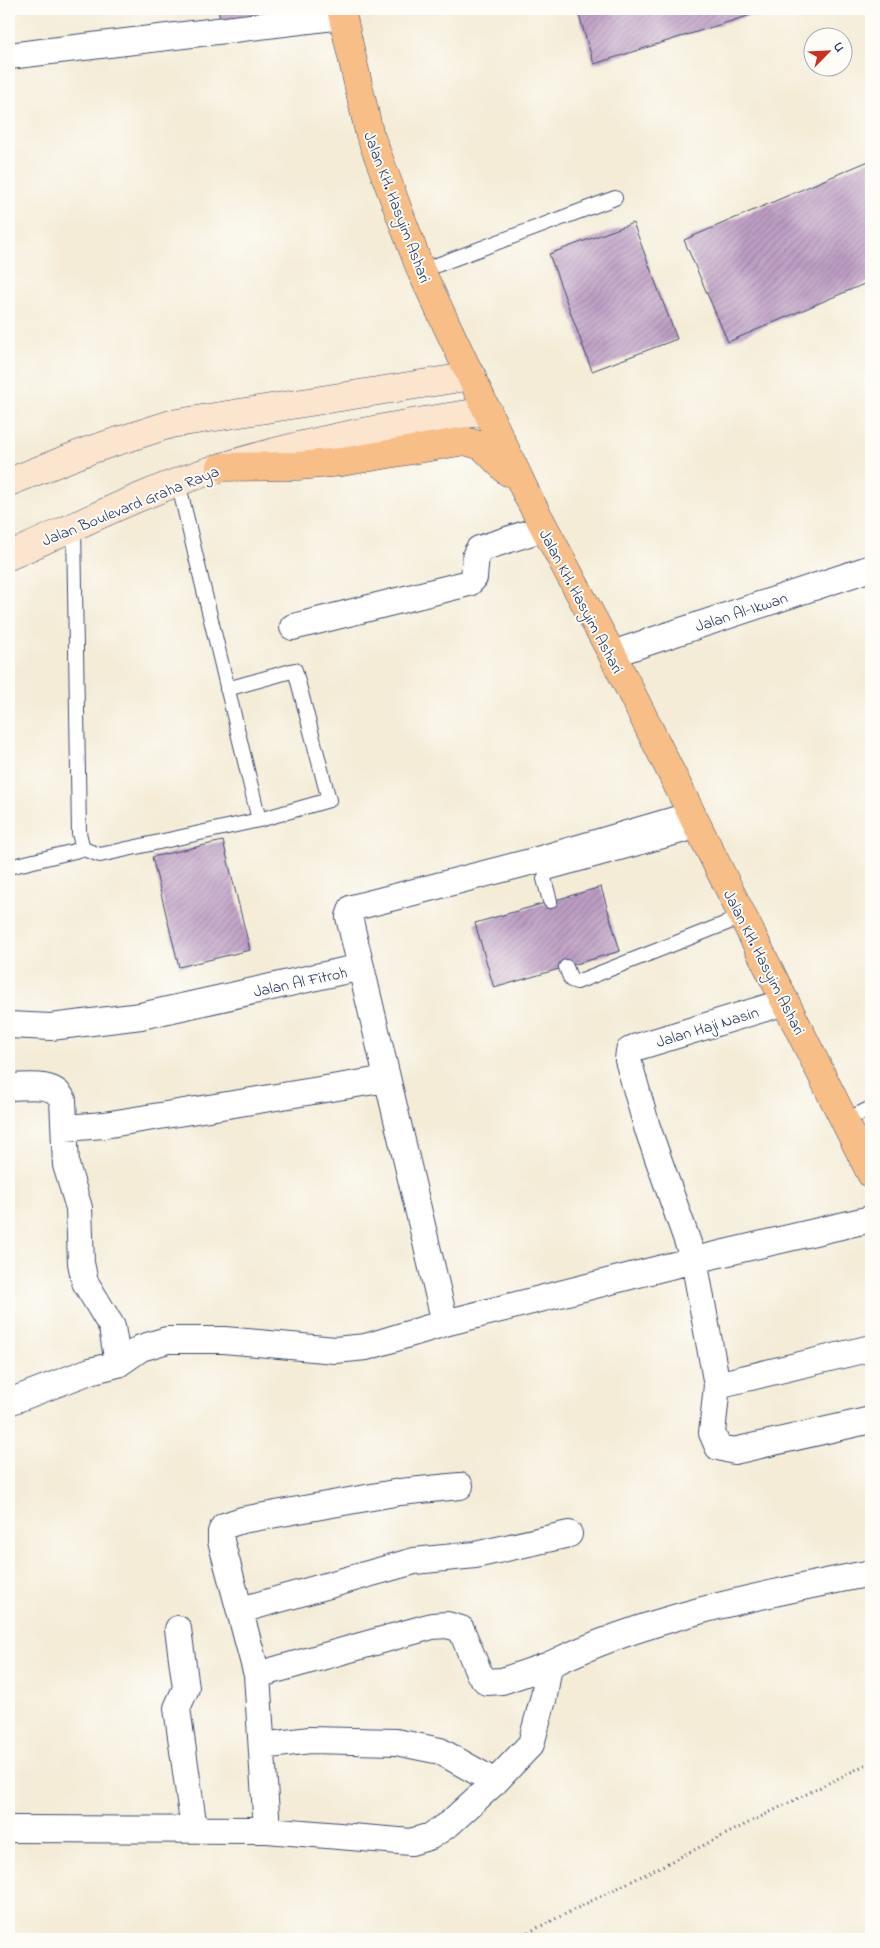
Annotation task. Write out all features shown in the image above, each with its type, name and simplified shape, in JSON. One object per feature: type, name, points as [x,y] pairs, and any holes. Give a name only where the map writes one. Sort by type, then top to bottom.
[{"type":"main road","name":"Jalan KH. Hasyim Ashari","points":[[341,13],[369,132],[421,271],[528,497],[612,654],[844,1121],[870,1169]]},
{"type":"main road","points":[[9,482],[90,450],[171,424],[472,376]]},
{"type":"main road","name":"Jalan Boulevard Graha Raya","points":[[9,556],[178,482],[222,467],[334,437],[488,411]]},
{"type":"main road","points":[[222,467],[298,466],[342,462],[465,441],[482,446],[497,458],[528,497]]},
{"type":"street","points":[[9,56],[341,13]]},
{"type":"street","points":[[293,627],[469,582],[474,578],[476,554],[479,548],[544,528]]},
{"type":"street","name":"Jalan Al-Ikwan","points":[[612,654],[871,568]]},
{"type":"street","name":"Jalan Al Fitroh","points":[[9,1025],[51,1027],[141,1016],[362,967],[349,917],[352,908],[534,861],[696,823]]},
{"type":"street","points":[[362,967],[445,1323]]},
{"type":"street","name":"Jalan Haji Nasin","points":[[694,1260],[647,1127],[628,1060],[629,1051],[785,1002]]},
{"type":"street","points":[[65,1128],[113,1123],[387,1079]]},
{"type":"street","points":[[9,1087],[49,1088],[59,1092],[63,1100],[66,1165],[79,1208],[81,1263],[85,1282],[112,1327],[118,1364]]},
{"type":"street","points":[[9,1402],[90,1371],[118,1364],[141,1348],[167,1340],[224,1340],[335,1350],[366,1346],[445,1323],[694,1260],[871,1220]]},
{"type":"street","points":[[694,1260],[717,1385],[712,1434],[718,1448],[734,1451],[871,1420]]},
{"type":"street","points":[[717,1385],[871,1348]]},
{"type":"street","points":[[267,1830],[257,1675],[221,1541],[221,1532],[224,1526],[242,1520],[400,1492],[460,1486]]},
{"type":"street","points":[[241,1610],[414,1561],[474,1554],[569,1534]]},
{"type":"street","points":[[257,1675],[432,1626],[447,1625],[461,1629],[479,1674],[487,1682],[502,1681],[549,1665],[578,1650],[615,1637],[741,1599],[871,1573]]},
{"type":"street","points":[[178,1629],[186,1688],[177,1708],[194,1829]]},
{"type":"street","points":[[9,1829],[267,1830],[411,1842],[431,1836],[450,1824],[495,1782],[531,1744],[544,1696],[549,1665]]},
{"type":"street","points":[[262,1746],[310,1740],[396,1742],[440,1751],[495,1782]]},
{"type":"lane","points":[[421,271],[615,198]]},
{"type":"lane","points":[[178,482],[259,820]]},
{"type":"lane","points":[[74,527],[78,833],[83,849]]},
{"type":"lane","points":[[9,867],[83,849],[100,855],[259,820],[329,800],[295,670],[228,689]]},
{"type":"lane","points":[[550,901],[544,879],[546,873],[696,823]]},
{"type":"lane","points":[[566,967],[571,980],[577,982],[742,917]]},
{"type":"lane","points":[[844,1121],[871,1108]]},
{"type":"path","points":[[515,1939],[871,1762]]},
{"type":"building","points":[[218,9],[267,9],[269,18],[221,25]]},
{"type":"building","points":[[577,9],[770,9],[594,64]]},
{"type":"building","points":[[871,160],[871,281],[728,342],[684,240]]},
{"type":"building","points":[[633,223],[677,339],[592,371],[549,254]]},
{"type":"building","points":[[223,841],[250,950],[179,967],[152,857]]},
{"type":"building","points":[[601,887],[620,951],[494,988],[475,923]]}]
